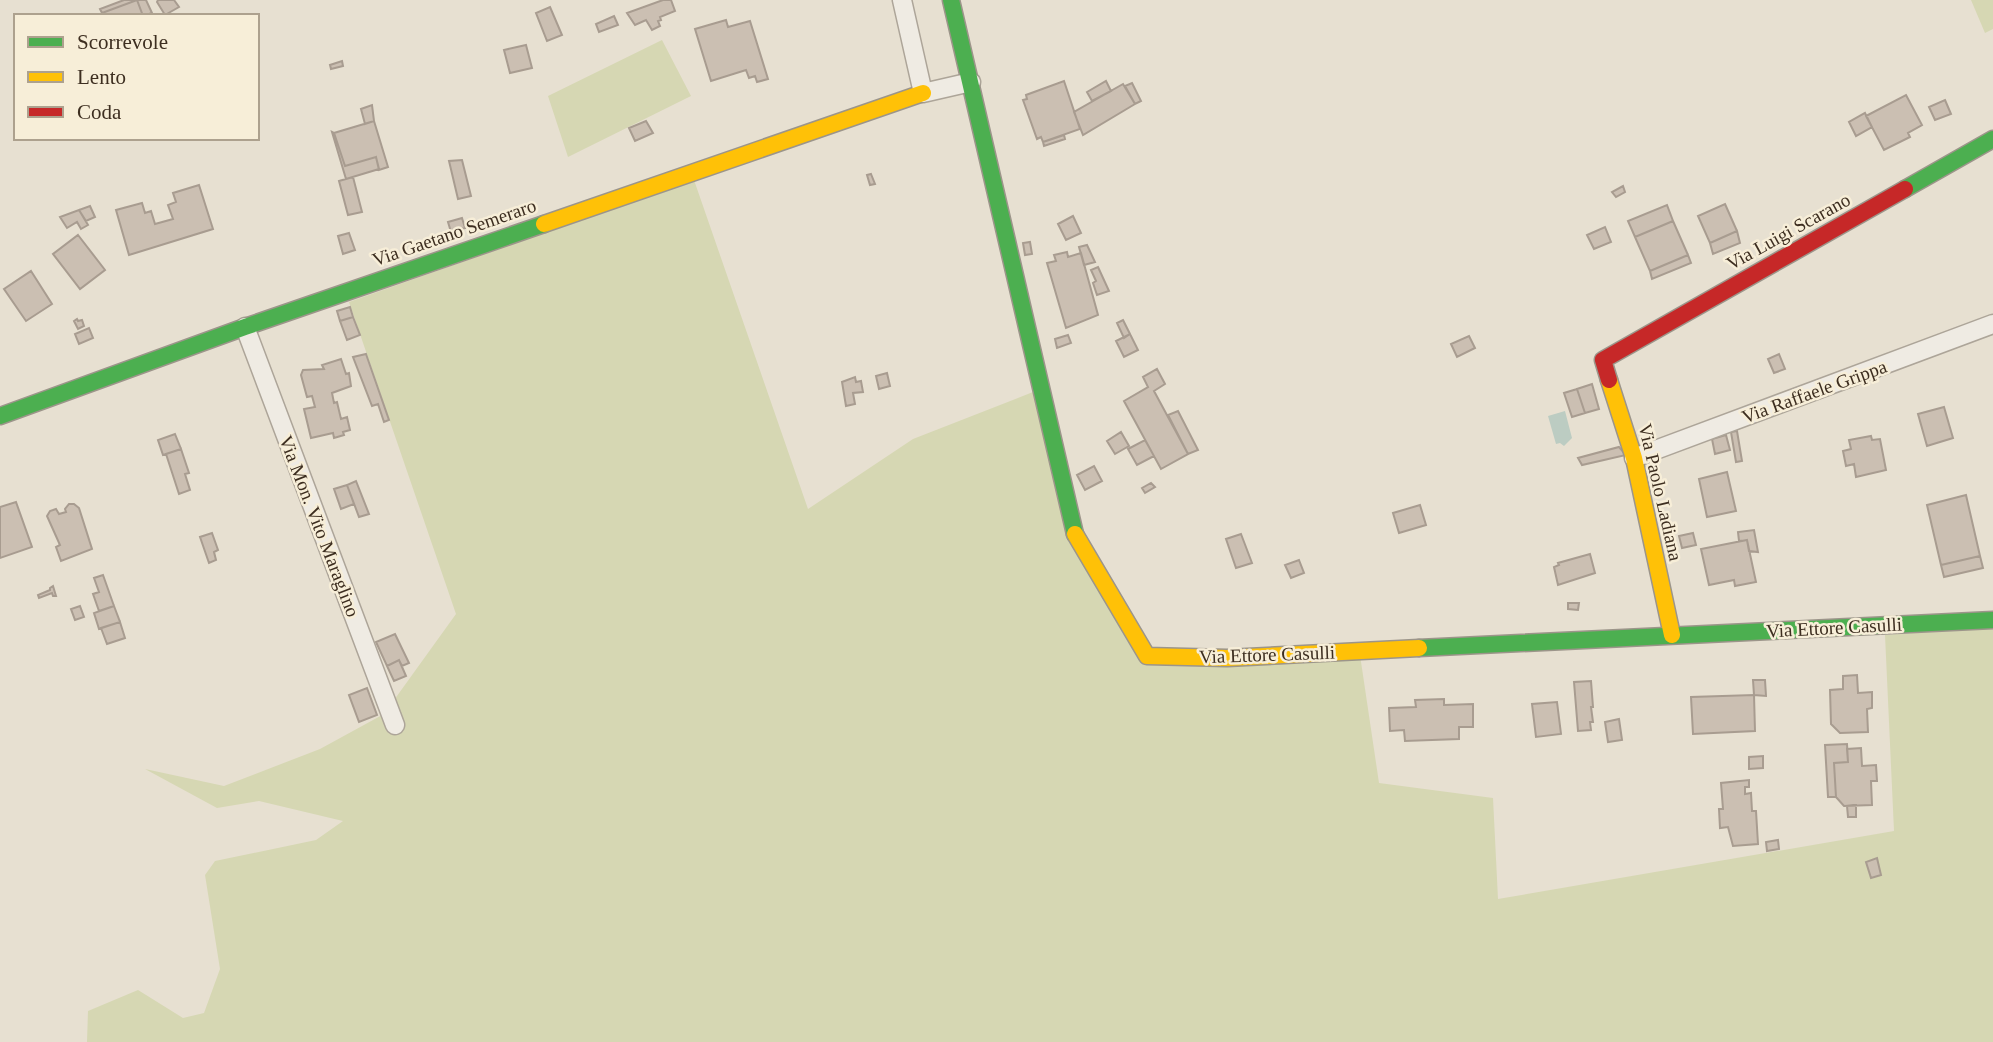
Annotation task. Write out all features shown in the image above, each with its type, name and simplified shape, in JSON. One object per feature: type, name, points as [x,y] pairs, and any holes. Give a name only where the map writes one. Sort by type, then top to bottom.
[{"type":"street","points":[[902,0],[923,93],[971,82]]},
{"type":"street","name":"Via Ettore Casulli","points":[[951,0],[1072,530],[1147,656],[1227,658],[1993,620]]},
{"type":"street","name":"Via Gaetano Semeraro","points":[[0,416],[245,327],[923,93]]},
{"type":"street","name":"Via Luigi Scarano","points":[[1603,360],[1993,139]]},
{"type":"street","name":"Via Raffaele Grippa","points":[[1634,458],[1993,324]]},
{"type":"street","name":"Via Mon. Vito Maraglino","points":[[245,327],[395,725]]},
{"type":"street","name":"Via Paolo Ladiana","points":[[1603,360],[1634,458],[1672,635]]},
{"type":"green space","points":[[1971,0],[1993,0],[1993,29],[1985,33]]},
{"type":"green space","points":[[662,40],[691,96],[568,157],[548,96]]},
{"type":"green space","points":[[694,180],[808,509],[913,439],[1033,392],[1070,533],[1144,654],[1360,655],[1379,783],[1493,798],[1498,899],[1894,831],[1885,635],[1993,627],[1993,1042],[87,1042],[88,1011],[138,990],[183,1018],[204,1013],[220,969],[205,875],[215,861],[316,840],[343,821],[259,801],[217,808],[145,769],[224,786],[320,749],[384,714],[456,614],[349,302]]},
{"type":"shaded area","points":[[1565,411],[1572,438],[1564,446],[1556,444],[1548,416]]},
{"type":"building","points":[[124,0],[137,0],[102,13],[100,9]]},
{"type":"building","points":[[137,0],[146,0],[152,13],[142,14]]},
{"type":"building","points":[[137,0],[142,14],[102,14]]},
{"type":"building","points":[[174,0],[179,7],[164,14],[157,2]]},
{"type":"building","points":[[663,0],[671,0],[675,11],[660,17],[660,26],[652,30],[646,20],[635,25],[627,13]]},
{"type":"building","points":[[550,7],[562,35],[547,41],[536,13]]},
{"type":"building","points":[[614,16],[618,25],[599,32],[596,24]]},
{"type":"building","points":[[726,20],[728,27],[750,21],[768,79],[757,82],[755,76],[749,78],[746,70],[711,81],[695,29]]},
{"type":"building","points":[[526,45],[532,68],[510,73],[504,50]]},
{"type":"building","points":[[342,61],[343,66],[331,69],[330,65]]},
{"type":"building","points":[[1064,81],[1080,129],[1043,142],[1041,137],[1037,139],[1023,100],[1027,99],[1026,95]]},
{"type":"building","points":[[1106,81],[1111,91],[1092,101],[1087,92]]},
{"type":"building","points":[[1132,83],[1141,101],[1135,104],[1125,86]]},
{"type":"building","points":[[1123,84],[1135,104],[1083,135],[1074,112]]},
{"type":"building","points":[[1906,95],[1922,125],[1908,133],[1910,137],[1884,150],[1866,116]]},
{"type":"building","points":[[1945,100],[1951,114],[1935,120],[1929,107]]},
{"type":"building","points":[[372,105],[374,121],[365,124],[361,109]]},
{"type":"building","points":[[1865,113],[1872,127],[1856,136],[1849,122]]},
{"type":"building","points":[[374,121],[388,167],[379,170],[376,157],[345,166],[334,133]]},
{"type":"building","points":[[646,121],[653,133],[635,141],[629,128]]},
{"type":"building","points":[[332,132],[345,166],[376,157],[379,169],[346,179]]},
{"type":"building","points":[[1064,135],[1065,139],[1044,146],[1043,142]]},
{"type":"building","points":[[462,160],[471,196],[458,199],[449,161]]},
{"type":"building","points":[[871,174],[875,184],[870,185],[867,175]]},
{"type":"building","points":[[353,177],[362,212],[348,215],[339,181]]},
{"type":"building","points":[[199,185],[213,229],[129,255],[116,210],[142,203],[145,213],[151,211],[155,224],[173,219],[168,205],[176,202],[173,193]]},
{"type":"building","points":[[1623,186],[1625,192],[1616,197],[1612,192]]},
{"type":"building","points":[[1725,204],[1737,231],[1710,243],[1698,216]]},
{"type":"building","points":[[1667,205],[1673,221],[1635,237],[1628,221]]},
{"type":"building","points":[[90,206],[95,217],[86,221],[79,210]]},
{"type":"building","points":[[79,210],[88,225],[81,229],[77,222],[67,228],[60,217]]},
{"type":"building","points":[[1073,216],[1081,233],[1066,240],[1058,224]]},
{"type":"building","points":[[462,218],[465,228],[451,232],[448,222]]},
{"type":"building","points":[[1673,221],[1688,255],[1650,271],[1635,237]]},
{"type":"building","points":[[1605,227],[1611,242],[1594,249],[1587,235]]},
{"type":"building","points":[[1737,231],[1740,243],[1713,254],[1710,243]]},
{"type":"building","points":[[349,233],[355,250],[343,254],[338,236]]},
{"type":"building","points":[[78,235],[105,270],[80,289],[53,254]]},
{"type":"building","points":[[1030,242],[1032,254],[1025,255],[1023,243]]},
{"type":"building","points":[[1087,245],[1095,262],[1084,265],[1079,247]]},
{"type":"building","points":[[1067,252],[1068,257],[1081,253],[1098,315],[1066,328],[1047,263],[1056,261],[1054,255]]},
{"type":"building","points":[[1688,255],[1691,263],[1652,279],[1650,271]]},
{"type":"building","points":[[1098,267],[1109,291],[1097,295],[1093,283],[1096,281],[1091,270]]},
{"type":"building","points":[[31,271],[52,304],[26,321],[4,289]]},
{"type":"building","points":[[350,307],[353,317],[340,321],[337,311]]},
{"type":"building","points":[[353,317],[360,335],[347,340],[340,321]]},
{"type":"building","points":[[82,320],[84,326],[78,329],[74,321]]},
{"type":"building","points":[[1123,320],[1130,334],[1124,338],[1117,323]]},
{"type":"building","points":[[89,328],[93,338],[79,344],[75,334]]},
{"type":"building","points":[[1130,334],[1138,350],[1124,357],[1116,341]]},
{"type":"building","points":[[1068,335],[1071,343],[1057,348],[1055,339]]},
{"type":"building","points":[[1469,336],[1475,348],[1457,357],[1451,344]]},
{"type":"building","points":[[366,354],[389,420],[384,422],[378,404],[372,406],[353,357]]},
{"type":"building","points":[[1779,354],[1785,369],[1774,373],[1768,359]]},
{"type":"building","points":[[341,359],[346,374],[349,373],[351,386],[332,393],[341,419],[347,417],[350,430],[334,438],[333,433],[311,438],[304,409],[315,407],[312,396],[307,397],[301,375],[303,370],[324,369],[322,365]]},
{"type":"building","points":[[1157,369],[1165,384],[1154,391],[1188,454],[1161,469],[1124,401],[1148,387],[1143,377]]},
{"type":"building","points":[[887,373],[890,386],[879,389],[876,376]]},
{"type":"building","points":[[855,377],[856,382],[861,381],[863,392],[853,393],[855,404],[846,406],[842,382]]},
{"type":"building","points":[[1592,384],[1599,409],[1585,413],[1577,389]]},
{"type":"building","points":[[1577,389],[1585,413],[1572,417],[1564,393]]},
{"type":"building","points":[[1944,407],[1953,438],[1927,446],[1918,414]]},
{"type":"building","points":[[1178,411],[1198,450],[1188,454],[1168,415]]},
{"type":"building","points":[[1737,431],[1742,461],[1736,462],[1731,432]]},
{"type":"building","points":[[1121,432],[1129,446],[1115,454],[1107,441]]},
{"type":"building","points":[[175,434],[181,449],[163,455],[158,440]]},
{"type":"building","points":[[1726,435],[1730,450],[1715,454],[1712,439]]},
{"type":"building","points":[[1871,436],[1872,440],[1880,439],[1886,470],[1856,477],[1854,464],[1846,466],[1843,451],[1851,449],[1849,440]]},
{"type":"building","points":[[1145,440],[1154,456],[1137,465],[1128,449]]},
{"type":"building","points":[[1619,447],[1626,455],[1582,465],[1578,458]]},
{"type":"building","points":[[181,449],[189,473],[185,474],[190,490],[179,494],[166,454]]},
{"type":"building","points":[[1094,466],[1102,481],[1085,490],[1077,475]]},
{"type":"building","points":[[1727,472],[1736,511],[1707,517],[1699,479]]},
{"type":"building","points":[[356,481],[369,514],[359,517],[347,485]]},
{"type":"building","points":[[1151,483],[1155,487],[1145,493],[1142,488]]},
{"type":"building","points":[[347,485],[354,504],[341,509],[334,489]]},
{"type":"building","points":[[1966,495],[1980,556],[1941,565],[1927,505]]},
{"type":"building","points":[[16,502],[32,547],[0,558],[0,507]]},
{"type":"building","points":[[69,504],[79,508],[92,549],[61,561],[56,547],[60,545],[47,516],[50,511],[56,509],[59,514],[66,512]]},
{"type":"building","points":[[1420,505],[1426,525],[1399,533],[1393,513]]},
{"type":"building","points":[[1754,530],[1758,552],[1749,551],[1747,540],[1739,541],[1738,532]]},
{"type":"building","points":[[212,533],[218,550],[214,552],[216,560],[209,563],[200,537]]},
{"type":"building","points":[[1693,533],[1696,545],[1682,548],[1679,536]]},
{"type":"building","points":[[1241,534],[1252,563],[1236,568],[1226,539]]},
{"type":"building","points":[[1747,540],[1756,582],[1735,586],[1734,580],[1709,585],[1701,549]]},
{"type":"building","points":[[1590,554],[1595,573],[1558,585],[1554,567],[1559,565],[1558,563]]},
{"type":"building","points":[[1980,556],[1983,568],[1944,577],[1941,565]]},
{"type":"building","points":[[1299,560],[1304,573],[1291,578],[1285,565]]},
{"type":"building","points":[[103,575],[114,606],[99,611],[93,594],[99,592],[94,578]]},
{"type":"building","points":[[53,586],[56,596],[52,593],[39,598],[38,595]]},
{"type":"building","points":[[1568,603],[1579,603],[1578,610],[1568,609]]},
{"type":"building","points":[[80,606],[84,617],[75,620],[71,609]]},
{"type":"building","points":[[114,606],[120,622],[99,629],[94,613]]},
{"type":"building","points":[[120,622],[125,638],[107,644],[101,628]]},
{"type":"building","points":[[395,634],[409,663],[402,666],[399,660],[387,666],[376,642]]},
{"type":"building","points":[[399,660],[406,676],[394,681],[387,666]]},
{"type":"building","points":[[1857,675],[1858,693],[1872,692],[1872,708],[1867,709],[1868,732],[1840,733],[1831,724],[1830,690],[1843,689],[1843,676]]},
{"type":"building","points":[[1753,680],[1765,680],[1766,696],[1754,695]]},
{"type":"building","points":[[1591,681],[1591,730],[1578,731],[1574,682]]},
{"type":"building","points":[[367,688],[377,715],[359,722],[349,695]]},
{"type":"building","points":[[1754,695],[1755,731],[1693,734],[1691,697]]},
{"type":"building","points":[[1444,699],[1444,705],[1473,704],[1473,727],[1459,727],[1459,739],[1405,741],[1404,730],[1390,731],[1389,708],[1416,707],[1415,700]]},
{"type":"building","points":[[1557,702],[1561,734],[1536,737],[1532,704]]},
{"type":"building","points":[[1619,719],[1622,740],[1608,742],[1605,722]]},
{"type":"building","points":[[1847,744],[1848,762],[1834,763],[1836,797],[1828,797],[1825,745]]},
{"type":"building","points":[[1861,748],[1862,766],[1876,765],[1877,781],[1871,781],[1872,805],[1844,806],[1836,797],[1834,763],[1848,762],[1847,749]]},
{"type":"building","points":[[1763,756],[1763,768],[1749,769],[1749,757]]},
{"type":"building","points":[[1749,780],[1745,794],[1751,793],[1752,811],[1756,811],[1758,844],[1733,846],[1728,827],[1720,828],[1719,809],[1723,809],[1721,783]]},
{"type":"building","points":[[1856,805],[1856,817],[1848,817],[1847,806]]},
{"type":"building","points":[[1778,840],[1779,849],[1767,851],[1766,842]]},
{"type":"building","points":[[1877,858],[1881,875],[1871,878],[1866,862]]},
{"type":"traffic: fast","points":[[951,0],[1075,534]]},
{"type":"traffic: fast","points":[[1905,189],[1993,139]]},
{"type":"traffic: fast","points":[[0,416],[245,327],[544,224]]},
{"type":"traffic: fast","points":[[1419,648],[1993,620]]},
{"type":"traffic: slow","points":[[544,224],[923,93]]},
{"type":"traffic: slow","points":[[1609,380],[1634,458],[1672,635]]},
{"type":"traffic: slow","points":[[1075,534],[1147,656],[1227,658],[1419,648]]},
{"type":"traffic: jam","points":[[1609,380],[1603,360],[1905,189]]}]
